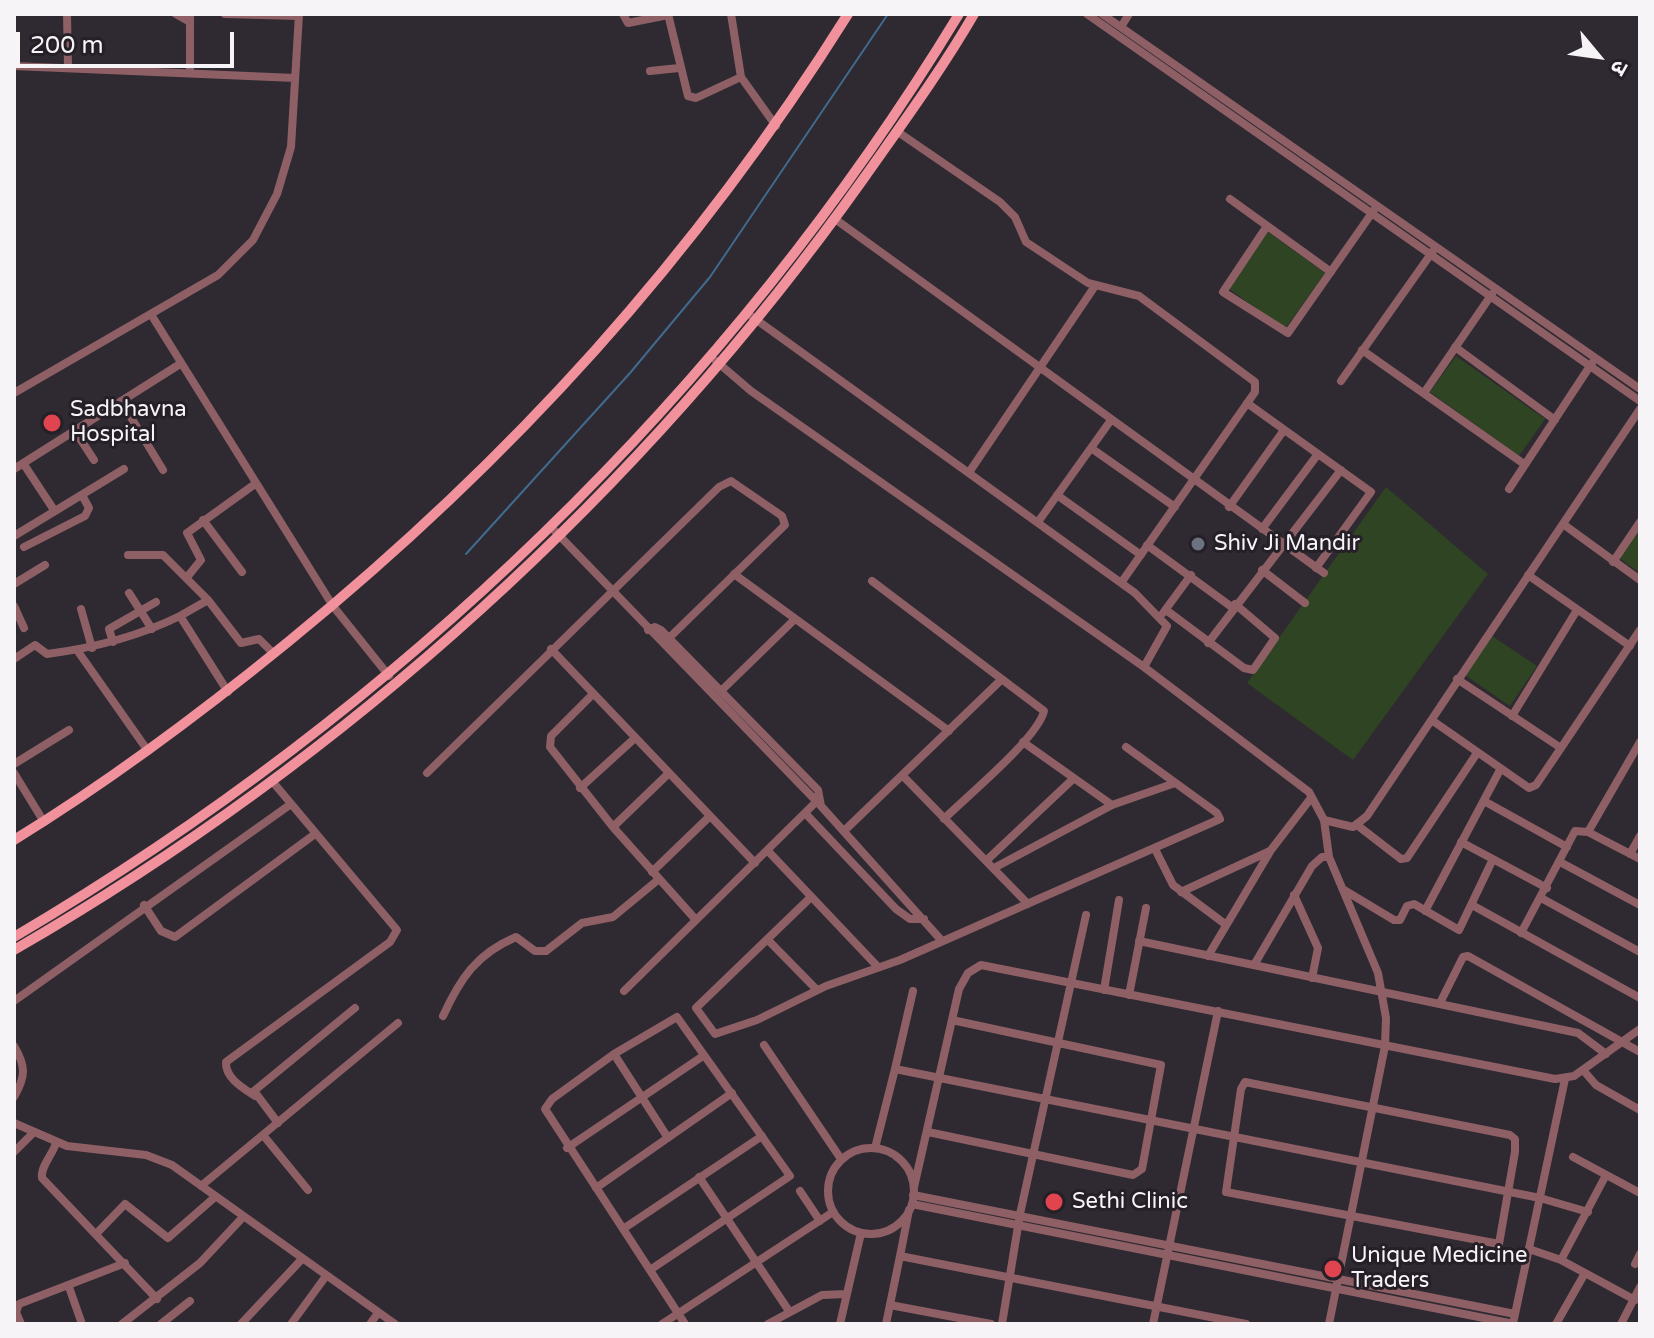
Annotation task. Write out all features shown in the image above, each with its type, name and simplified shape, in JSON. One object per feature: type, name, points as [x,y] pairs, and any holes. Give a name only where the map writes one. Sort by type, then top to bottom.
[{"type":"main road","points":[[14,840],[148,751],[228,692],[333,606],[463,490],[591,359],[697,232],[776,126],[848,14]]},
{"type":"main road","points":[[716,361],[747,313],[844,186],[959,14]]},
{"type":"main road","points":[[14,950],[152,865],[272,781],[395,684],[517,576],[554,530],[756,321],[898,132],[974,14]]},
{"type":"main road","points":[[14,937],[85,895],[233,793],[329,721],[554,530]]},
{"type":"street","points":[[67,14],[68,67]]},
{"type":"street","points":[[176,14],[190,18],[190,71]]},
{"type":"street","points":[[14,393],[152,316],[228,267],[265,220],[277,194],[291,147],[299,15],[225,14]]},
{"type":"street","points":[[623,14],[628,23],[668,15],[686,93],[692,99],[741,77]]},
{"type":"street","points":[[731,14],[741,77],[776,126]]},
{"type":"street","points":[[1087,14],[1371,214],[1433,251],[1592,363],[1640,401]]},
{"type":"street","points":[[1102,14],[1377,205],[1433,251]]},
{"type":"street","points":[[1121,27],[1129,14]]},
{"type":"street","points":[[14,66],[190,71],[295,78]]},
{"type":"street","points":[[650,71],[679,68]]},
{"type":"street","points":[[898,132],[1000,202],[1015,217],[1026,242],[1095,286],[1139,296],[1257,387],[1121,583]]},
{"type":"street","points":[[1230,199],[1331,272]]},
{"type":"street","points":[[1267,226],[1224,286],[1225,294],[1288,333],[1377,205]]},
{"type":"street","points":[[835,219],[1194,482],[1320,570],[1371,492]]},
{"type":"street","points":[[1341,381],[1433,251]]},
{"type":"street","points":[[970,471],[1037,367],[1095,286]]},
{"type":"street","points":[[1424,393],[1493,293]]},
{"type":"street","points":[[747,313],[970,471],[1163,614],[1251,671],[1274,642],[1271,633],[1147,545]]},
{"type":"street","points":[[152,316],[333,606],[395,684]]},
{"type":"street","points":[[1455,347],[1555,420]]},
{"type":"street","points":[[1362,350],[1524,464]]},
{"type":"street","points":[[716,361],[751,391],[1144,667],[1300,782],[1311,798],[1324,820],[1329,857],[1371,953],[1383,992],[1385,1046],[1329,1324]]},
{"type":"street","points":[[1592,363],[1640,389]]},
{"type":"street","points":[[1509,489],[1592,363]]},
{"type":"street","points":[[14,469],[180,364]]},
{"type":"street","points":[[121,401],[163,470]]},
{"type":"street","points":[[1247,403],[1380,499]]},
{"type":"street","points":[[1357,825],[1433,721],[1457,679],[1640,409]]},
{"type":"street","points":[[1038,522],[1111,420]]},
{"type":"street","points":[[1229,507],[1284,430]]},
{"type":"street","points":[[75,431],[94,460]]},
{"type":"street","points":[[1091,448],[1175,507]]},
{"type":"street","points":[[1262,529],[1318,454]]},
{"type":"street","points":[[23,463],[54,510]]},
{"type":"street","points":[[14,536],[124,469]]},
{"type":"street","points":[[1208,643],[1341,470]]},
{"type":"street","points":[[427,773],[610,591],[728,480],[786,522],[669,638]]},
{"type":"street","points":[[188,576],[201,560],[187,533],[255,484]]},
{"type":"street","points":[[24,547],[85,516],[89,508],[82,495]]},
{"type":"street","points":[[1057,495],[1141,555]]},
{"type":"street","points":[[203,520],[242,572]]},
{"type":"street","points":[[1613,562],[1640,522]]},
{"type":"street","points":[[1563,524],[1640,580]]},
{"type":"street","points":[[554,530],[819,804],[942,941]]},
{"type":"street","points":[[128,555],[160,554],[188,576],[241,643],[259,639],[274,654]]},
{"type":"street","points":[[14,584],[45,565]]},
{"type":"street","points":[[1262,570],[1305,603]]},
{"type":"street","points":[[734,574],[949,731]]},
{"type":"street","points":[[1144,667],[1167,631],[1163,614],[1191,575]]},
{"type":"street","points":[[1528,575],[1630,646]]},
{"type":"street","points":[[872,581],[1044,711],[1041,721],[1023,742],[944,819]]},
{"type":"street","points":[[129,593],[152,629]]},
{"type":"street","points":[[14,659],[35,645],[47,654],[113,642],[152,629],[208,600]]},
{"type":"street","points":[[113,642],[109,629],[156,602]]},
{"type":"street","points":[[14,606],[24,628]]},
{"type":"street","points":[[81,609],[92,648]]},
{"type":"street","points":[[1512,716],[1577,610]]},
{"type":"street","points":[[180,616],[228,692]]},
{"type":"street","points":[[721,691],[795,619]]},
{"type":"street","points":[[648,630],[655,627],[669,638],[818,790],[819,804]]},
{"type":"street","points":[[1433,721],[1500,770],[1533,788],[1640,630]]},
{"type":"street","points":[[551,649],[755,863]]},
{"type":"street","points":[[77,650],[148,751]]},
{"type":"street","points":[[1457,679],[1561,748]]},
{"type":"street","points":[[844,831],[1001,680]]},
{"type":"street","points":[[592,695],[549,742],[580,788],[696,920]]},
{"type":"street","points":[[14,764],[69,730]]},
{"type":"street","points":[[580,788],[635,738]]},
{"type":"street","points":[[1023,742],[1112,805]]},
{"type":"street","points":[[1588,832],[1640,742]]},
{"type":"street","points":[[811,897],[696,1008],[715,1034],[757,1020],[817,990],[942,941],[1220,819],[1217,813],[1126,747]]},
{"type":"street","points":[[1324,820],[1357,825],[1401,859],[1407,858],[1477,753]]},
{"type":"street","points":[[1425,911],[1500,770]]},
{"type":"street","points":[[14,773],[44,822]]},
{"type":"street","points":[[613,827],[669,773]]},
{"type":"street","points":[[903,776],[1028,904]]},
{"type":"street","points":[[987,860],[1073,779]]},
{"type":"street","points":[[272,781],[395,925],[396,935],[226,1062],[232,1078],[255,1096],[278,1123]]},
{"type":"street","points":[[994,868],[1112,805],[1175,783]]},
{"type":"street","points":[[1208,956],[1271,850],[1311,798]]},
{"type":"street","points":[[1484,801],[1567,847]]},
{"type":"street","points":[[14,1001],[144,905],[291,804]]},
{"type":"street","points":[[624,991],[805,813],[819,804]]},
{"type":"street","points":[[805,813],[896,909],[910,919],[924,919]]},
{"type":"street","points":[[443,1016],[466,971],[498,945],[516,937],[535,951],[546,951],[582,923],[613,917],[710,816]]},
{"type":"street","points":[[1521,933],[1575,831],[1588,832],[1640,859]]},
{"type":"street","points":[[144,905],[167,936],[183,934],[315,834]]},
{"type":"street","points":[[1630,854],[1640,836]]},
{"type":"street","points":[[1461,842],[1547,888]]},
{"type":"street","points":[[1155,849],[1173,885],[1225,924]]},
{"type":"street","points":[[1181,892],[1271,850]]},
{"type":"street","points":[[768,851],[878,967]]},
{"type":"street","points":[[1254,965],[1317,860],[1329,857]]},
{"type":"street","points":[[1344,890],[1394,920],[1403,917],[1410,904],[1459,930],[1493,859]]},
{"type":"street","points":[[1560,862],[1640,905]]},
{"type":"street","points":[[1294,895],[1318,948],[1312,978]]},
{"type":"street","points":[[1541,898],[1640,952]]},
{"type":"street","points":[[1104,990],[1119,900]]},
{"type":"street","points":[[1472,905],[1640,998]]},
{"type":"street","points":[[1129,995],[1146,908]]},
{"type":"street","points":[[1002,1324],[1019,1219],[1086,915]]},
{"type":"street","points":[[768,940],[817,990]]},
{"type":"street","points":[[1139,941],[1578,1033],[1606,1054]]},
{"type":"street","points":[[1440,1003],[1461,960],[1468,956],[1640,1052]]},
{"type":"street","points":[[886,1324],[952,1020],[962,982],[976,966],[1565,1079],[1583,1070],[1640,1029]]},
{"type":"street","points":[[875,1148],[913,991]]},
{"type":"street","points":[[255,1096],[257,1088],[355,1008]]},
{"type":"street","points":[[1153,1324],[1218,1011]]},
{"type":"street","points":[[650,1270],[790,1176],[677,1017],[614,1054],[546,1106],[545,1112],[685,1324]]},
{"type":"street","points":[[928,1132],[1138,1175],[1142,1169],[1161,1065],[952,1020]]},
{"type":"street","points":[[201,1186],[398,1023]]},
{"type":"street","points":[[764,1045],[841,1159]]},
{"type":"street","points":[[14,1046],[25,1067],[23,1081],[14,1097]]},
{"type":"street","points":[[614,1054],[668,1138]]},
{"type":"street","points":[[567,1148],[703,1056]]},
{"type":"street","points":[[895,1069],[1540,1198],[1588,1212]]},
{"type":"street","points":[[1583,1070],[1596,1085],[1640,1110]]},
{"type":"street","points":[[912,1199],[1337,1282],[1480,1316],[1514,1321],[1565,1079]]},
{"type":"street","points":[[1245,1082],[1373,1107],[1510,1135],[1516,1143],[1500,1241],[1496,1245],[1226,1192],[1245,1082]]},
{"type":"street","points":[[596,1188],[732,1093]]},
{"type":"street","points":[[14,1123],[56,1143],[159,1159],[395,1324]]},
{"type":"street","points":[[14,1152],[33,1133]]},
{"type":"street","points":[[263,1135],[308,1190]]},
{"type":"street","points":[[623,1229],[762,1136]]},
{"type":"street","points":[[56,1143],[52,1156],[42,1170],[42,1178],[157,1299]]},
{"type":"street","points":[[862,1148],[875,1148],[901,1160],[912,1199],[896,1225],[886,1231],[861,1233],[840,1221],[833,1212],[828,1185],[841,1159],[862,1148]]},
{"type":"street","points":[[1573,1157],[1640,1193]]},
{"type":"street","points":[[1561,1260],[1606,1175]]},
{"type":"street","points":[[699,1177],[789,1311]]},
{"type":"street","points":[[800,1191],[820,1221]]},
{"type":"street","points":[[97,1233],[125,1204],[168,1238],[215,1197]]},
{"type":"street","points":[[662,1324],[833,1212]]},
{"type":"street","points":[[128,1323],[200,1263],[243,1217]]},
{"type":"street","points":[[840,1324],[861,1233]]},
{"type":"street","points":[[1529,1249],[1561,1260],[1635,1300]]},
{"type":"street","points":[[1635,1264],[1640,1254]]},
{"type":"street","points":[[900,1256],[1246,1324]]},
{"type":"street","points":[[241,1324],[302,1259]]},
{"type":"street","points":[[21,1324],[16,1312],[19,1304],[125,1263]]},
{"type":"street","points":[[1556,1324],[1585,1273]]},
{"type":"street","points":[[291,1324],[326,1276]]},
{"type":"street","points":[[69,1287],[82,1324]]},
{"type":"street","points":[[1621,1324],[1640,1287]]},
{"type":"street","points":[[768,1324],[822,1295],[847,1294]]},
{"type":"street","points":[[161,1324],[190,1301]]},
{"type":"street","points":[[890,1305],[991,1324]]},
{"type":"street","points":[[370,1324],[378,1313]]},
{"type":"green space","points":[[1268,232],[1325,273],[1285,329],[1228,288]]},
{"type":"green space","points":[[1456,356],[1545,419],[1519,456],[1430,392]]},
{"type":"green space","points":[[1386,487],[1488,574],[1353,760],[1247,683]]},
{"type":"green space","points":[[1640,529],[1640,573],[1619,558]]},
{"type":"green space","points":[[1492,636],[1537,666],[1510,706],[1465,675]]},
{"type":"waterway","points":[[466,554],[630,373],[710,277],[888,14]]},
{"type":"place","name":"Sadbhavna Hospital","points":[[52,423]]},
{"type":"place","name":"Shiv Ji Mandir","points":[[1198,544]]},
{"type":"place","name":"Sethi Clinic","points":[[1054,1202]]},
{"type":"place","name":"Unique Medicine Traders","points":[[1333,1269]]}]
